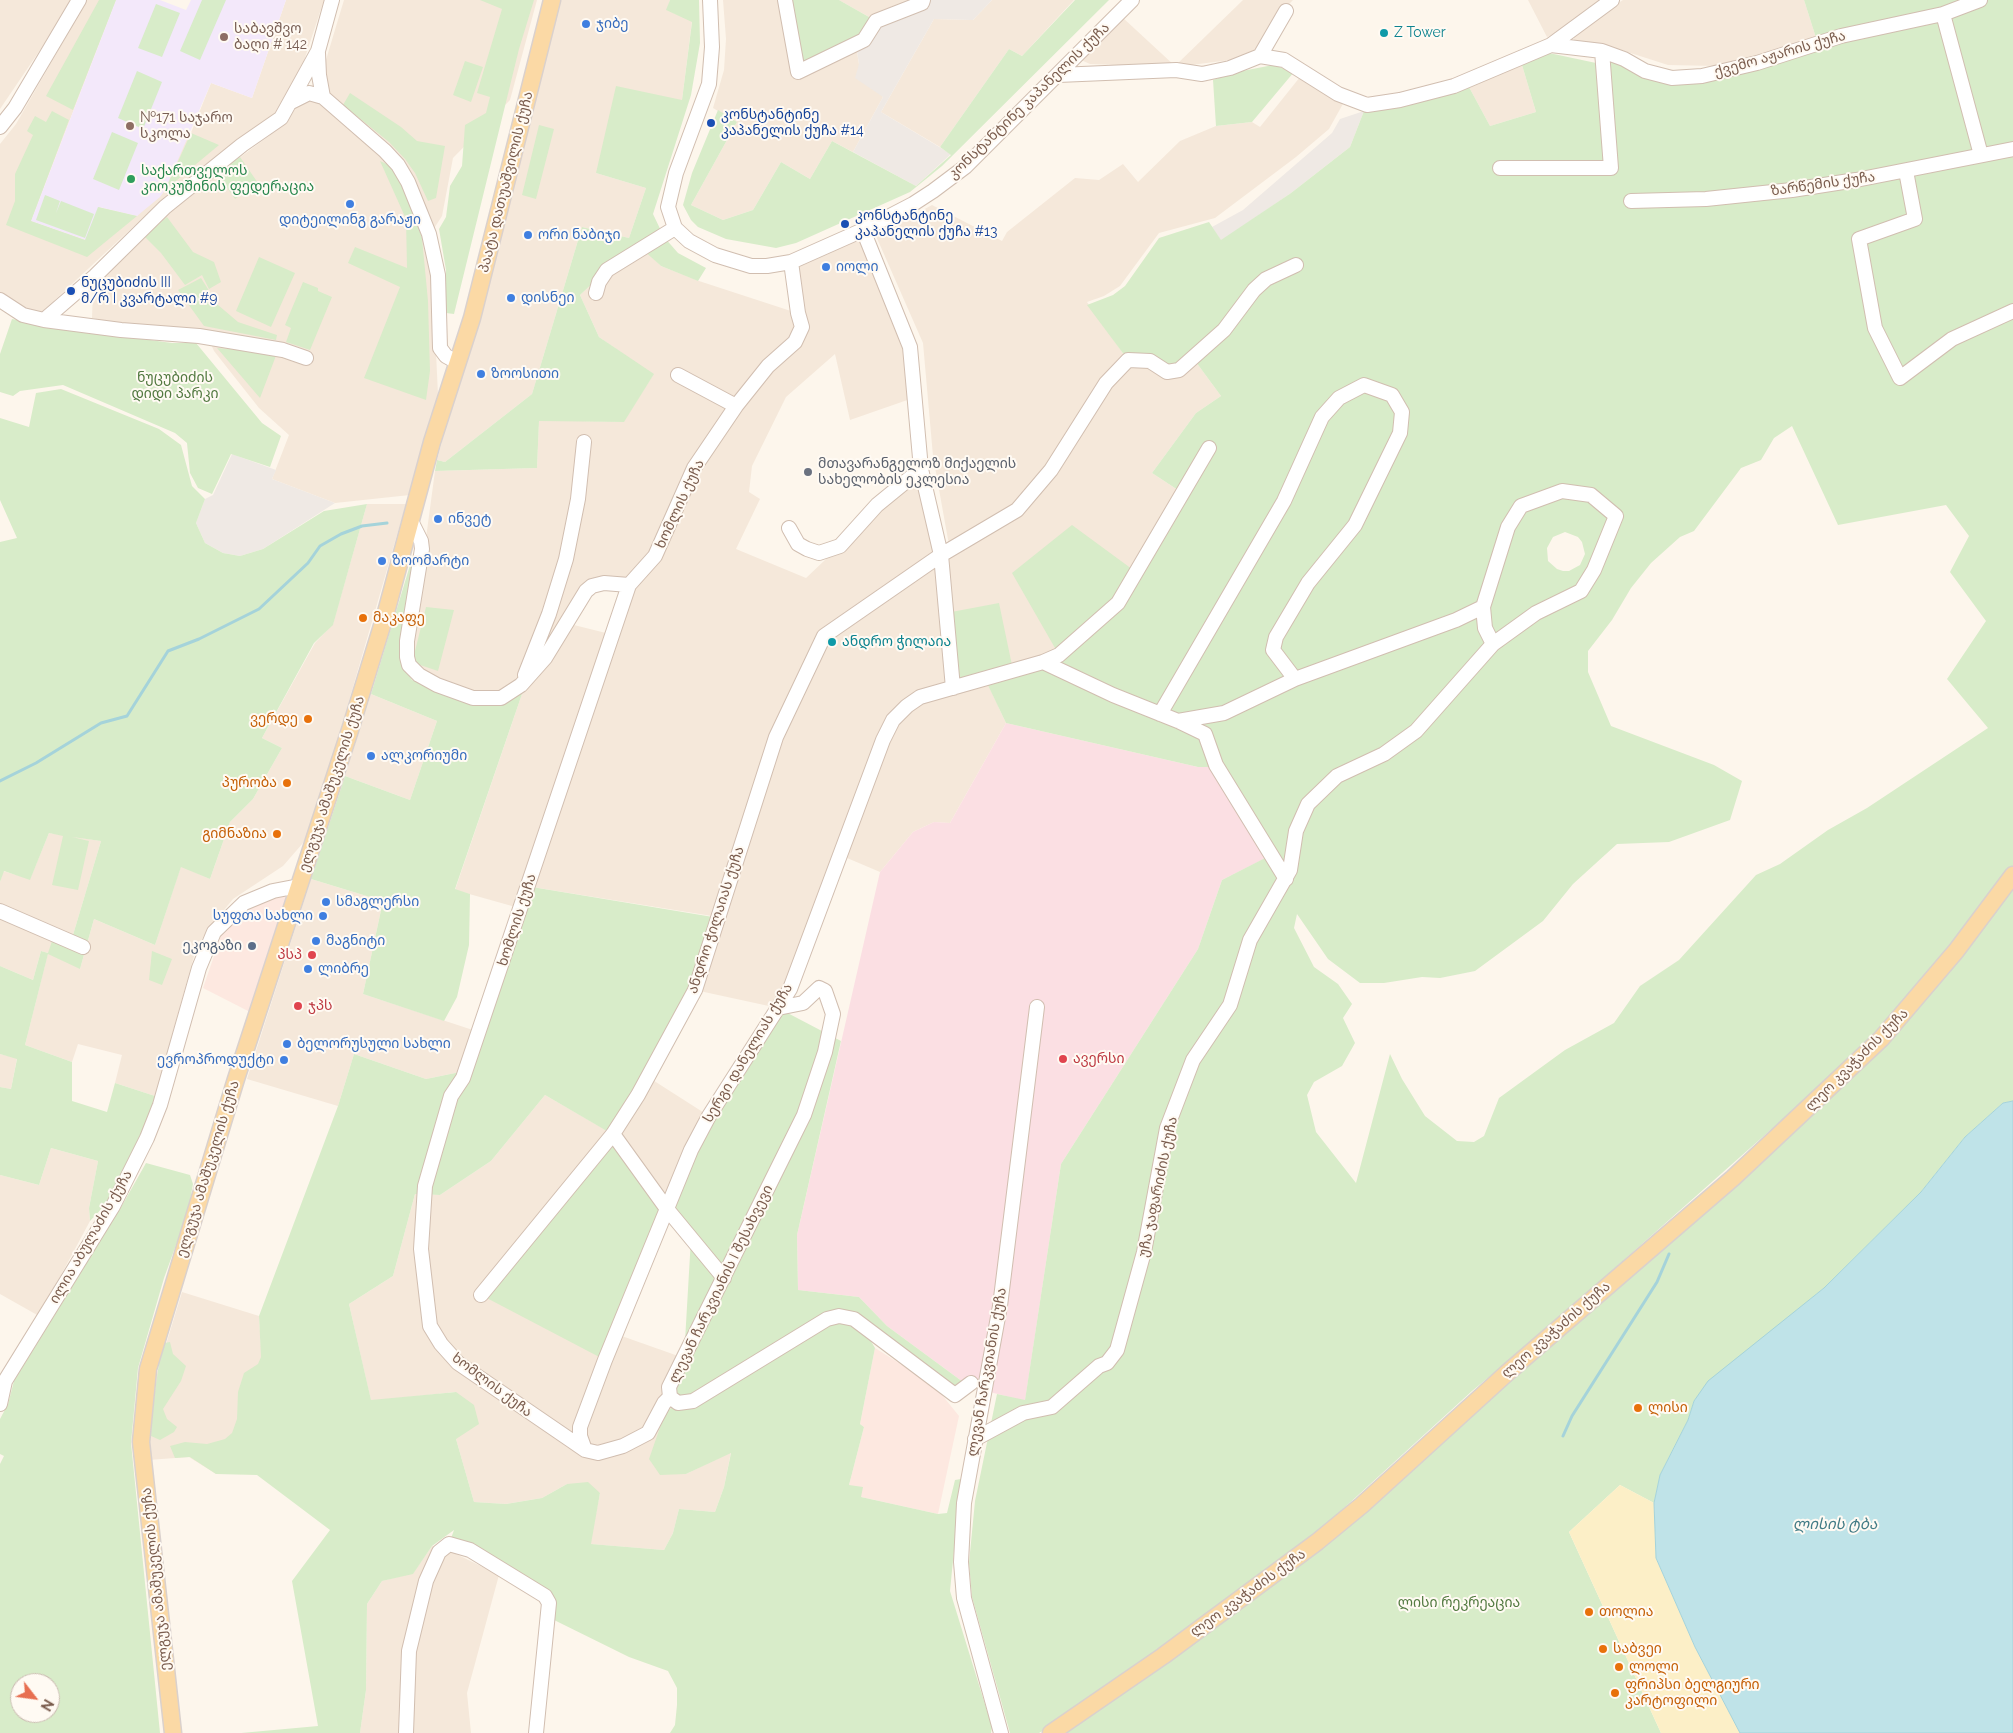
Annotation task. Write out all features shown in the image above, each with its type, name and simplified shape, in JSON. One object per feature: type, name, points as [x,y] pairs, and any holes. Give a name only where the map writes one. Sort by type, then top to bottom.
[{"type":"main road","name":"პაატა დათუაშვილის ქუჩა","points":[[457,362],[472,318],[552,0]]},
{"type":"main road","name":"ელგუჯა ამაშუკელის ქუჩა","points":[[173,1733],[141,1442],[147,1378],[236,1079],[350,730],[432,442],[457,362]]},
{"type":"main road","name":"ლეო კვაჭაძის ქუჩა","points":[[1051,1733],[1163,1656],[1317,1542],[1362,1505],[1513,1367],[1726,1184],[1881,1039],[1956,951],[2013,875]]},
{"type":"street","points":[[0,127],[14,108],[79,0]]},
{"type":"street","points":[[44,320],[95,276],[165,207],[242,145],[280,118],[291,102],[318,51],[332,0]]},
{"type":"street","points":[[596,293],[599,282],[607,270],[675,228],[668,207],[676,173],[709,84],[712,47],[710,0]]},
{"type":"street","points":[[785,0],[798,72],[864,40],[876,21],[923,1]]},
{"type":"street","name":"კონსტანტინე კაპანელის ქუჩა","points":[[675,228],[688,241],[715,255],[751,266],[767,266],[791,262],[864,230],[914,204],[965,167],[1132,0]]},
{"type":"street","points":[[1058,75],[1176,70],[1202,74],[1230,68],[1260,56],[1284,60],[1338,94],[1367,105],[1400,100],[1454,86],[1551,45],[1612,0]]},
{"type":"street","name":"ქვემო აჟარის ქუჩა","points":[[1551,45],[1602,51],[1624,59],[1645,70],[1672,78],[1702,76],[1757,63],[1841,36],[1943,14],[1980,0]]},
{"type":"street","points":[[1260,56],[1286,11]]},
{"type":"street","points":[[1943,14],[1981,155]]},
{"type":"street","points":[[318,51],[318,75],[323,97]]},
{"type":"street","points":[[1500,168],[1611,168],[1602,51]]},
{"type":"street","points":[[291,102],[309,92],[323,97],[385,151],[398,165],[408,182],[429,234],[438,275],[440,348],[446,356],[457,362]]},
{"type":"street","name":"ზარწემის ქუჩა","points":[[1631,201],[1706,198],[1792,190],[1906,171],[2013,149]]},
{"type":"street","points":[[1906,171],[1915,219],[1859,239],[1876,328],[1900,378],[1952,339],[2013,310]]},
{"type":"street","points":[[864,230],[910,347],[921,469],[941,555],[953,688]]},
{"type":"street","name":"ხომლის ქუჩა","points":[[585,1450],[458,1363],[441,1344],[430,1326],[421,1249],[425,1186],[451,1096],[463,1078],[629,585],[656,556],[694,468],[736,406],[768,366],[795,342],[802,327],[798,313],[791,262]]},
{"type":"street","name":"ანდრო ჭილაიას ქუჩა","points":[[481,1296],[613,1134],[638,1095],[696,990],[776,737],[824,636],[941,555],[1017,510],[1027,502],[1051,470],[1106,383],[1128,360],[1150,361],[1167,372],[1179,370],[1224,330],[1254,290],[1266,279],[1296,265]]},
{"type":"street","points":[[0,300],[24,315],[44,320],[121,330],[199,336],[283,350],[306,358]]},
{"type":"street","points":[[678,374],[736,406]]},
{"type":"street","points":[[1160,714],[1284,501],[1322,417],[1339,398],[1364,385],[1392,396],[1402,412],[1400,433],[1355,525],[1308,583],[1276,637],[1273,650],[1295,679]]},
{"type":"street","points":[[521,685],[549,614],[566,559],[578,499],[584,442]]},
{"type":"street","name":"სერგი დანელიას ქუჩა","points":[[585,1450],[580,1436],[580,1427],[605,1360],[691,1150],[709,1116],[790,989],[883,740],[893,720],[907,706],[920,698],[1043,662],[1059,655],[1118,604],[1181,492],[1209,448]]},
{"type":"street","points":[[789,528],[798,544],[806,549],[820,553],[840,546],[877,505],[921,469]]},
{"type":"street","name":"უჩა ჯაფარიძის ქუჩა","points":[[975,1439],[1023,1413],[1052,1407],[1099,1366],[1107,1363],[1117,1350],[1144,1252],[1167,1128],[1193,1060],[1230,1005],[1250,940],[1290,870],[1296,831],[1308,804],[1336,776],[1384,754],[1416,731],[1493,644],[1536,614],[1581,591],[1594,570],[1616,516],[1591,495],[1562,491],[1521,506],[1508,527],[1483,607]]},
{"type":"street","points":[[411,521],[421,541],[422,549],[407,641],[407,657],[412,670],[437,685],[473,698],[501,698],[521,685],[545,658],[586,591],[592,586],[604,583],[629,585]]},
{"type":"street","points":[[1178,721],[1224,713],[1295,679],[1456,620],[1483,607],[1485,628],[1493,644]]},
{"type":"street","points":[[1043,662],[1113,695],[1205,734],[1216,765],[1286,879]]},
{"type":"street","name":"ილია აბულაძის ქუჩა","points":[[0,1404],[2,1383],[113,1206],[147,1138],[160,1106],[199,968],[214,932],[244,903],[273,891],[299,886]]},
{"type":"street","points":[[0,911],[83,947]]},
{"type":"street","name":"ლევან ჩარკვიანის I შესახვევი","points":[[778,1008],[803,1003],[819,988],[825,991],[833,1014],[826,1052],[804,1115],[669,1388],[670,1397],[678,1403],[693,1401],[828,1319],[839,1316],[854,1319],[955,1395],[971,1383]]},
{"type":"street","name":"ლევან ჩარკვიანის ქუჩა","points":[[1002,1733],[964,1598],[961,1562],[964,1503],[975,1439],[986,1391],[1000,1306],[1037,1007]]},
{"type":"street","points":[[613,1134],[667,1209],[724,1278]]},
{"type":"street","points":[[585,1450],[598,1453],[623,1446],[648,1433],[664,1403],[670,1397]]},
{"type":"street","points":[[406,1733],[409,1651],[426,1581],[439,1552],[449,1544],[470,1550],[545,1596],[549,1603],[536,1733]]},
{"type":"shaded area","points":[[0,0],[70,0],[59,22],[0,109]]},
{"type":"shaded area","points":[[87,0],[116,0],[31,221],[86,240],[98,207],[137,216],[191,133],[211,83],[252,98],[286,0],[324,0],[297,82],[284,107],[247,139],[166,196],[42,312],[17,307],[0,293],[0,144],[16,124]]},
{"type":"shaded area","name":"№171 საჯარო სკოლა","points":[[116,0],[160,0],[186,10],[191,0],[286,0],[252,98],[211,83],[165,190],[160,197],[137,216],[99,207],[86,240],[31,221]]},
{"type":"shaded area","points":[[344,0],[537,0],[510,100],[453,158],[442,216],[433,230],[412,179],[328,99],[322,73]]},
{"type":"shaded area","points":[[559,0],[670,0],[667,10],[692,21],[682,100],[596,173],[646,188],[629,238],[582,227],[532,394],[445,462],[437,460],[461,372],[475,337]]},
{"type":"shaded area","points":[[723,0],[785,0],[856,46],[859,64],[883,97],[853,152],[832,141],[810,179],[781,162],[753,210],[723,220],[691,205],[737,122],[713,108],[724,70],[726,39]]},
{"type":"shaded area","points":[[839,0],[918,0],[876,21]]},
{"type":"shaded area","points":[[923,0],[992,0],[973,20],[934,19],[881,112],[951,154],[916,186],[853,152],[883,97],[855,78],[859,64],[856,46],[876,21]]},
{"type":"shaded area","points":[[992,0],[1074,0],[1022,56],[1009,49],[940,147],[881,112],[934,19],[973,20]]},
{"type":"shaded area","points":[[1243,0],[1293,0],[1280,13],[1255,50],[1238,59],[1175,67],[1090,64],[1081,60],[1122,17],[1175,66]]},
{"type":"shaded area","points":[[1528,0],[1604,0],[1571,25],[1547,37]]},
{"type":"shaded area","points":[[1623,0],[1804,0],[1817,41],[1716,66],[1668,65],[1618,49],[1576,45],[1572,33]]},
{"type":"shaded area","points":[[1522,65],[1536,112],[1490,126],[1469,87]]},
{"type":"shaded area","points":[[1300,77],[1344,102],[1329,129],[1296,157],[1215,218],[1159,233],[1120,286],[1104,296],[1087,302],[1125,356],[1020,501],[949,545],[933,456],[923,343],[876,236],[932,205],[1002,241],[1007,232],[1075,178],[1099,180],[1123,164],[1138,182],[1180,141],[1216,126],[1252,122],[1260,127]]},
{"type":"shaded area","points":[[304,98],[316,99],[380,153],[405,180],[426,235],[434,309],[438,395],[410,495],[335,503],[272,479],[289,435],[259,408],[214,351],[205,331],[146,330],[92,318],[93,289],[131,245],[183,199],[269,136]]},
{"type":"shaded area","points":[[1364,111],[1350,147],[1291,193],[1221,241],[1212,227],[1243,210],[1332,133],[1340,119]]},
{"type":"shaded area","points":[[863,235],[910,347],[916,397],[850,420],[835,354],[786,397],[752,466],[749,492],[760,499],[736,549],[806,578],[921,469],[941,554],[1017,510],[1128,360],[1193,358],[1221,396],[1196,413],[1152,473],[1181,492],[1136,572],[1059,655],[985,678],[1006,723],[950,823],[934,822],[913,832],[880,872],[840,855],[778,1008],[695,990],[718,917],[532,887],[633,581],[604,579],[566,623],[606,633],[519,908],[455,890],[523,691],[473,698],[409,665],[435,471],[537,468],[539,420],[623,422],[653,375],[599,337],[580,295],[607,270],[642,247],[661,266],[699,281],[797,313],[785,266]]},
{"type":"shaded area","points":[[232,454],[276,470],[272,479],[335,503],[263,549],[240,556],[223,553],[205,543],[196,523],[205,499],[213,495]]},
{"type":"shaded area","points":[[367,504],[406,504],[318,808],[303,843],[283,866],[233,899],[207,931],[196,949],[155,1096],[115,1083],[122,1055],[78,1044],[72,1062],[25,1045],[48,953],[41,951],[33,980],[0,966],[0,882],[3,871],[30,879],[49,833],[101,841],[70,945],[80,969],[94,919],[155,945],[181,866],[210,879],[230,822],[253,799],[282,748],[262,738],[315,643],[333,624]]},
{"type":"shaded area","points":[[371,694],[437,721],[410,800],[345,776]]},
{"type":"shaded area","points":[[1006,723],[1198,767],[1212,767],[1270,856],[1222,880],[1198,949],[1061,1164],[1025,1401],[986,1391],[963,1382],[887,1326],[859,1297],[798,1290],[797,1235],[880,872],[913,832],[934,822],[950,823]]},
{"type":"shaded area","points":[[311,879],[383,901],[363,994],[482,1033],[470,1070],[426,1079],[354,1054],[338,1106],[247,1079]]},
{"type":"shaded area","points":[[292,893],[250,1012],[203,988],[224,927],[243,907],[270,897]]},
{"type":"shaded area","points":[[0,1054],[17,1058],[11,1089],[0,1087]]},
{"type":"shaded area","points":[[648,1077],[709,1116],[616,1334],[684,1358],[678,1403],[686,1474],[731,1452],[724,1487],[715,1512],[679,1509],[673,1533],[664,1550],[590,1544],[600,1493],[567,1484],[542,1498],[506,1504],[474,1502],[456,1439],[455,1392],[371,1401],[349,1304],[393,1276],[415,1194],[440,1195],[491,1161],[545,1095],[613,1134]]},
{"type":"shaded area","points":[[51,1148],[98,1161],[89,1208],[90,1221],[39,1316],[0,1294],[0,1175],[39,1185]]},
{"type":"shaded area","points":[[182,1292],[259,1316],[266,1424],[216,1474],[189,1457],[148,1460],[149,1400]]},
{"type":"shaded area","points":[[875,1348],[934,1385],[959,1416],[938,1514],[861,1497],[849,1485],[864,1427],[860,1424]]},
{"type":"shaded area","points":[[432,1546],[448,1550],[499,1575],[467,1693],[471,1733],[360,1733],[366,1690],[367,1604],[382,1581],[413,1573]]},
{"type":"green space","points":[[99,0],[116,0],[73,110],[46,96]]},
{"type":"green space","points":[[202,0],[226,0],[200,60],[180,51]]},
{"type":"green space","points":[[480,0],[534,0],[519,49],[454,314],[446,313],[446,270],[439,229],[446,217],[450,186],[462,166],[465,125],[486,113],[490,97],[477,93],[502,9]]},
{"type":"green space","points":[[670,0],[699,0],[700,43],[691,95],[653,214],[664,237],[678,253],[706,268],[698,281],[661,266],[641,248],[607,270],[580,295],[599,337],[654,374],[624,422],[539,421],[537,468],[435,471],[437,460],[445,462],[532,394],[582,227],[629,238],[646,188],[596,173],[616,86],[682,100],[692,22],[666,10]]},
{"type":"green space","points":[[785,0],[839,0],[876,21],[856,46],[798,72]]},
{"type":"green space","points":[[1075,0],[1109,0],[942,166],[910,192],[796,243],[776,248],[726,239],[698,227],[691,220],[683,205],[692,173],[718,110],[737,122],[691,205],[723,220],[753,210],[781,162],[810,179],[832,141],[916,186],[951,155],[940,147],[1009,49],[1022,56]]},
{"type":"green space","points":[[1804,0],[2013,0],[2013,867],[1896,1011],[1855,1055],[1536,1338],[1472,1391],[1332,1519],[1299,1547],[1065,1718],[1039,1733],[1010,1733],[972,1597],[969,1563],[975,1501],[997,1394],[1025,1400],[1061,1164],[1198,949],[1222,880],[1269,856],[1224,767],[1198,767],[1006,723],[985,679],[953,688],[946,613],[999,603],[1013,670],[1059,655],[1012,573],[1072,525],[1136,572],[1181,492],[1152,473],[1196,413],[1221,396],[1193,358],[1179,370],[1128,360],[1087,305],[1113,295],[1125,286],[1159,238],[1209,222],[1221,240],[1291,193],[1350,147],[1364,111],[1455,93],[1469,87],[1490,126],[1536,112],[1522,65],[1549,53],[1596,63],[1611,168],[1602,51],[1645,71],[1702,76],[1817,41]],"holes":[[[1792,426],[1838,525],[1946,505],[1969,536],[1950,572],[1986,621],[1947,679],[1988,728],[1867,808],[1828,830],[1780,864],[1756,875],[1679,960],[1640,986],[1614,1023],[1565,1050],[1499,1098],[1484,1136],[1474,1142],[1457,1141],[1425,1116],[1402,1079],[1390,1054],[1356,1183],[1316,1132],[1307,1095],[1314,1082],[1342,1066],[1355,1043],[1343,1018],[1352,1004],[1338,984],[1314,967],[1294,928],[1297,914],[1328,959],[1360,983],[1384,983],[1422,977],[1440,978],[1475,971],[1543,921],[1573,884],[1617,844],[1669,842],[1730,820],[1742,781],[1714,765],[1611,726],[1588,672],[1588,651],[1612,620],[1631,588],[1651,563],[1680,537],[1694,531],[1741,468],[1761,460],[1774,438]],[[1565,532],[1578,537],[1582,542],[1585,554],[1580,565],[1569,571],[1557,569],[1548,561],[1547,548],[1553,537]],[[1202,717],[1213,745],[1179,721]]]},
{"type":"green space","points":[[156,4],[180,13],[162,57],[138,48]]},
{"type":"green space","points":[[465,61],[483,67],[471,102],[453,95]]},
{"type":"green space","points":[[1273,65],[1294,72],[1252,122],[1216,126],[1213,80],[1232,73]]},
{"type":"green space","points":[[137,71],[162,82],[143,129],[118,118]]},
{"type":"green space","points":[[350,93],[401,127],[417,141],[445,146],[436,198],[428,201],[415,173],[405,159],[389,142],[343,105]]},
{"type":"green space","points":[[52,111],[69,120],[31,221],[85,240],[98,207],[137,216],[87,257],[6,225],[15,201],[15,174],[33,135],[27,131],[35,116],[46,122]]},
{"type":"green space","points":[[539,125],[554,129],[536,199],[522,195]]},
{"type":"green space","points":[[112,132],[138,143],[119,190],[93,179]]},
{"type":"green space","points":[[191,133],[219,145],[165,190]]},
{"type":"green space","points":[[240,157],[258,183],[235,199],[217,173]]},
{"type":"green space","points":[[380,161],[391,166],[403,184],[422,238],[428,301],[430,371],[426,400],[364,378],[400,287],[348,263],[355,247],[407,268],[406,219]]},
{"type":"green space","points":[[45,195],[60,201],[56,213],[61,201],[94,214],[85,238],[36,220]]},
{"type":"green space","points":[[167,217],[193,252],[214,262],[221,282],[209,289],[202,275],[185,285],[161,253],[144,236]]},
{"type":"green space","points":[[259,257],[295,273],[271,327],[236,311]]},
{"type":"green space","points":[[201,278],[218,305],[238,322],[277,335],[276,340],[204,326],[178,290]]},
{"type":"green space","points":[[303,282],[318,288],[318,291],[332,297],[310,350],[286,342],[291,328],[285,325]]},
{"type":"green space","name":"ნუცუბიძის დიდი პარკი","points":[[12,319],[54,327],[172,343],[196,343],[262,423],[281,436],[270,467],[231,454],[212,494],[198,488],[190,473],[187,443],[175,433],[63,385],[20,391],[13,396],[0,392],[0,354]]},
{"type":"green space","points":[[217,348],[277,353],[260,398]]},
{"type":"green space","points":[[61,389],[159,429],[181,445],[192,486],[205,499],[196,523],[205,543],[223,553],[240,556],[263,549],[324,511],[367,504],[333,625],[314,643],[262,738],[282,748],[253,799],[230,822],[210,879],[181,867],[155,945],[94,919],[80,969],[48,954],[25,1045],[72,1062],[72,1101],[107,1112],[115,1083],[155,1096],[145,1131],[110,1200],[90,1221],[89,1208],[98,1161],[51,1148],[39,1185],[0,1175],[0,1087],[11,1089],[17,1059],[0,1054],[0,966],[33,980],[41,951],[48,953],[53,938],[70,945],[101,841],[72,837],[89,841],[78,890],[52,885],[63,836],[49,833],[30,880],[4,871],[0,882],[0,542],[17,538],[0,500],[0,418],[29,427],[36,393]]},
{"type":"green space","points":[[414,552],[403,667],[412,680],[471,703],[494,706],[523,691],[455,889],[470,894],[469,945],[457,997],[444,1021],[363,994],[383,901],[311,879],[345,776],[410,800],[437,721],[371,694]]},
{"type":"green space","points":[[426,607],[454,610],[438,671],[417,664],[414,655]]},
{"type":"green space","name":"ლისი რეკრეაცია","points":[[2013,885],[2013,1101],[2003,1103],[1965,1137],[1921,1192],[1824,1288],[1694,1401],[1688,1420],[1660,1475],[1654,1503],[1620,1485],[1569,1532],[1661,1733],[1064,1733],[1170,1661],[1301,1565],[1361,1516],[1516,1373],[1738,1183]]},
{"type":"green space","points":[[532,887],[719,918],[695,990],[613,1134],[667,1209],[691,1150],[778,1008],[841,1041],[797,1235],[798,1290],[859,1297],[887,1326],[963,1382],[955,1395],[856,1316],[875,1348],[860,1424],[864,1427],[849,1485],[863,1487],[861,1497],[938,1514],[947,1513],[955,1480],[961,1479],[950,1591],[992,1727],[991,1733],[670,1733],[675,1725],[677,1688],[668,1671],[629,1657],[548,1617],[549,1603],[449,1544],[454,1530],[432,1546],[413,1574],[382,1581],[367,1604],[366,1690],[360,1733],[241,1733],[318,1726],[292,1581],[330,1530],[257,1475],[216,1474],[190,1457],[175,1458],[170,1446],[185,1442],[207,1444],[225,1439],[232,1433],[237,1419],[238,1392],[244,1373],[258,1364],[261,1357],[259,1316],[338,1106],[354,1054],[426,1079],[470,1070]],"holes":[[[545,1095],[612,1134],[481,1295],[605,1360],[668,1210],[691,1238],[684,1358],[670,1397],[678,1403],[665,1413],[649,1459],[660,1475],[686,1474],[731,1453],[724,1487],[715,1512],[679,1509],[673,1533],[664,1550],[591,1544],[600,1493],[588,1482],[567,1484],[542,1498],[506,1504],[474,1502],[456,1439],[479,1424],[474,1405],[456,1392],[371,1400],[349,1304],[393,1276],[415,1194],[440,1195],[491,1161]]]},
{"type":"green space","points":[[152,951],[172,959],[162,985],[149,980]]},
{"type":"green space","points":[[146,1163],[190,1175],[193,1184],[188,1212],[164,1278],[138,1368],[131,1443],[160,1733],[0,1733],[0,1464],[4,1456],[0,1454],[0,1419],[8,1404],[14,1381]]},
{"type":"green space","points":[[170,1342],[173,1354],[186,1366],[181,1381],[163,1409],[167,1419],[177,1427],[174,1432],[160,1440],[151,1436],[152,1413],[159,1363],[164,1343]]},
{"type":"sand","points":[[1620,1485],[1654,1503],[1656,1558],[1695,1647],[1740,1733],[1661,1733],[1569,1532]]},
{"type":"water","name":"ლისის ტბა","points":[[2013,1101],[2013,1733],[1740,1733],[1695,1647],[1656,1558],[1654,1503],[1660,1475],[1688,1420],[1694,1401],[1708,1381],[1824,1288],[1921,1192],[1965,1137],[2003,1103]]},
{"type":"waterway","points":[[0,781],[36,763],[101,723],[127,716],[168,651],[199,639],[259,609],[308,563],[320,546],[341,534],[362,526],[387,523]]},
{"type":"waterway","points":[[1563,1436],[1572,1416],[1657,1282],[1669,1254]]},
{"type":"place","name":"ჯიბე","points":[[586,24]]},
{"type":"place","name":"Z Tower","points":[[1384,33]]},
{"type":"place","name":"საბავშვო ბაღი # 142","points":[[224,37]]},
{"type":"place","name":"კონსტანტინე კაპანელის ქუჩა #14","points":[[711,123]]},
{"type":"place","name":"№171 საჯარო სკოლა","points":[[130,126]]},
{"type":"place","name":"საქართველოს კიოკუშინის ფედერაცია","points":[[131,179]]},
{"type":"place","name":"დიტეილინგ გარაჟი","points":[[350,204]]},
{"type":"place","name":"კონსტანტინე კაპანელის ქუჩა #13","points":[[845,224]]},
{"type":"place","name":"ორი ნაბიჯი","points":[[528,235]]},
{"type":"place","name":"იოლი","points":[[826,267]]},
{"type":"place","name":"ნუცუბიძის III მ/რ I კვარტალი #9","points":[[71,291]]},
{"type":"place","name":"დისნეი","points":[[511,298]]},
{"type":"place","name":"ზოოსითი","points":[[481,374]]},
{"type":"place","name":"მთავარანგელოზ მიქაელის სახელობის ეკლესია","points":[[808,472]]},
{"type":"place","name":"ინვეტ","points":[[438,519]]},
{"type":"place","name":"ზოომარტი","points":[[382,561]]},
{"type":"place","name":"მაკაფე","points":[[363,618]]},
{"type":"place","name":"ანდრო ჭილაია","points":[[832,642]]},
{"type":"place","name":"ვერდე","points":[[308,719]]},
{"type":"place","name":"ალკორიუმი","points":[[371,756]]},
{"type":"place","name":"პურობა","points":[[287,783]]},
{"type":"place","name":"გიმნაზია","points":[[277,834]]},
{"type":"place","name":"სმაგლერსი","points":[[326,902]]},
{"type":"place","name":"სუფთა სახლი","points":[[323,916]]},
{"type":"place","name":"მაგნიტი","points":[[316,941]]},
{"type":"place","name":"ეკოგაზი","points":[[252,946]]},
{"type":"place","name":"პსპ","points":[[312,955]]},
{"type":"place","name":"ლიბრე","points":[[308,969]]},
{"type":"place","name":"ჯპს","points":[[298,1006]]},
{"type":"place","name":"ბელორუსული სახლი","points":[[287,1044]]},
{"type":"place","name":"ავერსი","points":[[1063,1059]]},
{"type":"place","name":"ევროპროდუქტი","points":[[284,1060]]},
{"type":"place","name":"ლისი","points":[[1638,1408]]},
{"type":"place","name":"თოლია","points":[[1589,1612]]},
{"type":"place","name":"საბვეი","points":[[1603,1649]]},
{"type":"place","name":"ლოლი","points":[[1619,1667]]},
{"type":"place","name":"ფრიპსი ბელგიური კარტოფილი","points":[[1615,1693]]}]
